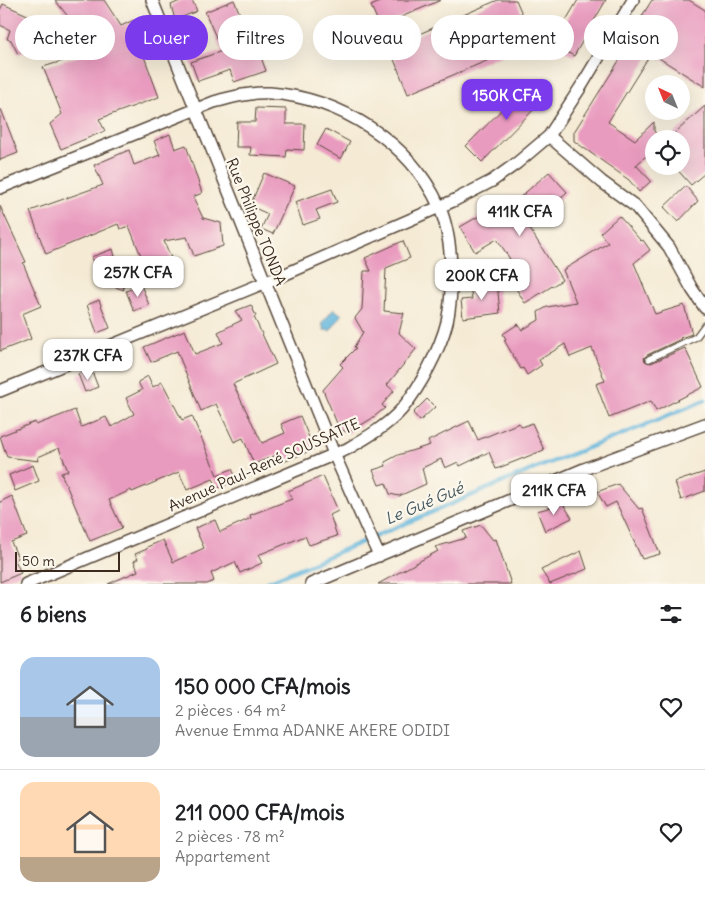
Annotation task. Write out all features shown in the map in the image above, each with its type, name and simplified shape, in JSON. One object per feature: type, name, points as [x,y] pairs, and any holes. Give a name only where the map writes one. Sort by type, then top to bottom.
[{"type":"street","name":"Rue Philippe TONDA","points":[[152,0],[264,283],[334,454],[377,551]]},
{"type":"street","points":[[0,391],[264,283],[473,192],[492,181],[549,136],[633,0]]},
{"type":"street","name":"Avenue Paul-René SOUSSATTE","points":[[0,188],[195,109],[232,97],[269,93],[306,99],[334,108],[376,131],[398,150],[420,177],[439,207],[448,243],[450,268],[447,322],[430,364],[401,409],[390,421],[373,434],[334,454],[26,584]]},
{"type":"street","points":[[549,136],[602,182],[635,206],[670,247],[689,284],[705,308]]},
{"type":"street","points":[[311,584],[377,551],[584,469],[705,424]]},
{"type":"lane","points":[[648,358],[696,337],[705,325]]},
{"type":"water","points":[[334,309],[342,315],[330,331],[324,330],[322,323]]},
{"type":"building","points":[[55,0],[104,0],[114,15],[67,15]]},
{"type":"building","points":[[182,0],[192,0],[197,11],[187,15],[174,15],[171,5]]},
{"type":"building","points":[[234,0],[240,15],[218,15],[218,42],[208,15],[205,12]]},
{"type":"building","points":[[384,0],[441,0],[406,15],[375,15],[371,6]]},
{"type":"building","points":[[498,0],[516,0],[523,15],[463,15]]},
{"type":"building","points":[[578,0],[606,0],[597,15],[584,15],[584,38],[574,56],[574,15],[569,15]]},
{"type":"building","points":[[652,0],[689,0],[705,10],[705,87],[690,78],[690,75],[686,75],[662,60],[678,60],[678,15],[643,15]]},
{"type":"building","points":[[3,4],[27,15],[15,15],[15,48],[11,40],[7,39],[10,30],[0,25],[0,10]]},
{"type":"building","points":[[115,17],[121,26],[125,24],[125,60],[145,60],[159,97],[99,119],[105,131],[61,149],[50,124],[62,114],[43,67],[66,60],[115,60]]},
{"type":"building","points":[[431,29],[431,60],[489,60],[408,94],[394,60],[421,60],[421,33]]},
{"type":"building","points":[[218,52],[218,60],[262,60],[266,71],[234,82],[230,70],[198,81],[191,62],[208,60],[208,56]]},
{"type":"building","points":[[619,60],[647,60],[608,122],[635,140],[645,131],[645,157],[635,166],[651,181],[639,192],[629,180],[574,141],[574,132]]},
{"type":"building","points":[[531,80],[547,96],[482,162],[466,146]]},
{"type":"building","points":[[705,106],[705,173],[691,185],[682,175],[690,175],[690,130],[678,130]]},
{"type":"building","points":[[256,108],[286,109],[286,124],[305,124],[304,150],[287,149],[286,157],[250,155],[251,147],[236,147],[237,122],[255,122]]},
{"type":"building","points":[[0,110],[18,153],[0,160]]},
{"type":"building","points":[[654,122],[654,130],[646,130]]},
{"type":"building","points":[[326,129],[350,142],[341,159],[317,145]]},
{"type":"building","points":[[170,134],[175,149],[186,145],[202,193],[193,197],[203,218],[221,223],[223,246],[194,256],[187,237],[164,241],[177,273],[152,283],[129,226],[120,229],[118,224],[46,254],[30,211],[103,185],[94,165],[129,150],[134,165],[160,155],[154,141]]},
{"type":"building","points":[[549,172],[567,192],[528,226],[562,280],[525,303],[501,264],[510,259],[497,239],[475,252],[460,227],[507,200],[510,206]]},
{"type":"building","points":[[264,173],[295,186],[273,234],[261,229],[268,214],[250,206]]},
{"type":"building","points":[[686,186],[698,201],[678,222],[664,207]]},
{"type":"building","points":[[332,189],[337,202],[316,210],[320,219],[303,225],[295,202]]},
{"type":"building","points":[[0,206],[26,262],[23,263],[41,306],[22,314],[31,339],[0,351]]},
{"type":"building","points":[[619,216],[641,241],[643,240],[650,250],[634,263],[655,314],[684,305],[692,334],[647,355],[644,358],[645,361],[651,363],[685,348],[703,387],[656,411],[651,401],[609,418],[596,384],[605,381],[592,348],[570,357],[565,344],[539,360],[542,365],[527,375],[523,368],[521,369],[504,340],[506,339],[503,334],[518,324],[522,330],[539,320],[538,312],[547,307],[576,302],[563,270],[608,243],[600,233]]},
{"type":"building","points":[[403,241],[410,258],[386,268],[384,311],[404,313],[399,333],[416,349],[387,385],[394,391],[382,405],[385,408],[348,433],[339,428],[323,390],[343,367],[340,364],[356,348],[354,347],[363,332],[355,318],[362,309],[364,271],[371,271],[365,258]]},
{"type":"building","points":[[113,249],[124,290],[100,282],[91,257]]},
{"type":"building","points":[[497,282],[500,313],[463,318],[461,300],[472,299],[470,285]]},
{"type":"building","points":[[141,285],[149,305],[134,311],[126,291]]},
{"type":"building","points":[[99,300],[110,328],[97,333],[87,305]]},
{"type":"building","points":[[251,305],[256,316],[254,317],[276,364],[233,384],[262,443],[285,433],[281,424],[300,416],[314,449],[281,463],[277,455],[254,464],[243,438],[234,442],[216,404],[201,411],[177,351],[151,362],[144,347],[185,330],[195,354],[223,343],[218,332],[242,320],[235,311]]},
{"type":"building","points":[[91,369],[98,387],[85,392],[78,374]]},
{"type":"building","points":[[148,376],[153,387],[162,382],[182,420],[192,416],[217,475],[232,469],[237,480],[218,488],[213,479],[187,490],[179,472],[132,492],[131,490],[109,500],[122,528],[90,541],[61,473],[68,471],[59,448],[38,457],[39,461],[7,457],[0,436],[35,422],[36,425],[75,410],[81,427],[106,417],[111,427],[134,414],[126,398],[142,390],[138,382]]},
{"type":"building","points":[[427,399],[435,407],[420,421],[413,413]]},
{"type":"building","points":[[469,421],[478,440],[519,423],[522,427],[532,423],[544,450],[496,469],[489,452],[460,466],[458,462],[445,468],[441,459],[422,468],[426,484],[399,496],[390,494],[386,483],[379,485],[373,470],[386,466],[385,462],[398,455],[430,445],[428,441]]},
{"type":"building","points":[[33,465],[39,481],[15,491],[9,475]]},
{"type":"building","points":[[705,472],[705,491],[681,500],[675,482]]},
{"type":"building","points":[[323,476],[338,511],[330,515],[337,536],[309,545],[305,536],[258,555],[262,563],[240,573],[235,562],[211,573],[214,581],[207,584],[108,584],[138,571],[134,561],[138,559],[135,554],[147,549],[147,547],[163,540],[173,562],[204,548],[195,528],[215,520],[220,532],[251,518],[250,515],[292,499],[288,491]]},
{"type":"building","points":[[618,484],[639,509],[642,508],[660,554],[642,559],[616,502],[606,507],[597,492]]},
{"type":"building","points":[[12,496],[27,536],[11,542],[18,558],[15,560],[21,573],[0,582],[0,502]]},
{"type":"building","points":[[563,504],[572,518],[545,531],[537,511]]},
{"type":"building","points":[[481,525],[493,540],[496,539],[511,584],[378,584],[438,551],[435,547],[466,538],[463,531]]},
{"type":"building","points":[[581,551],[587,569],[550,584],[541,570]]},
{"type":"waterway","name":"Le Gué Gué","points":[[263,584],[529,471],[705,400]]}]
